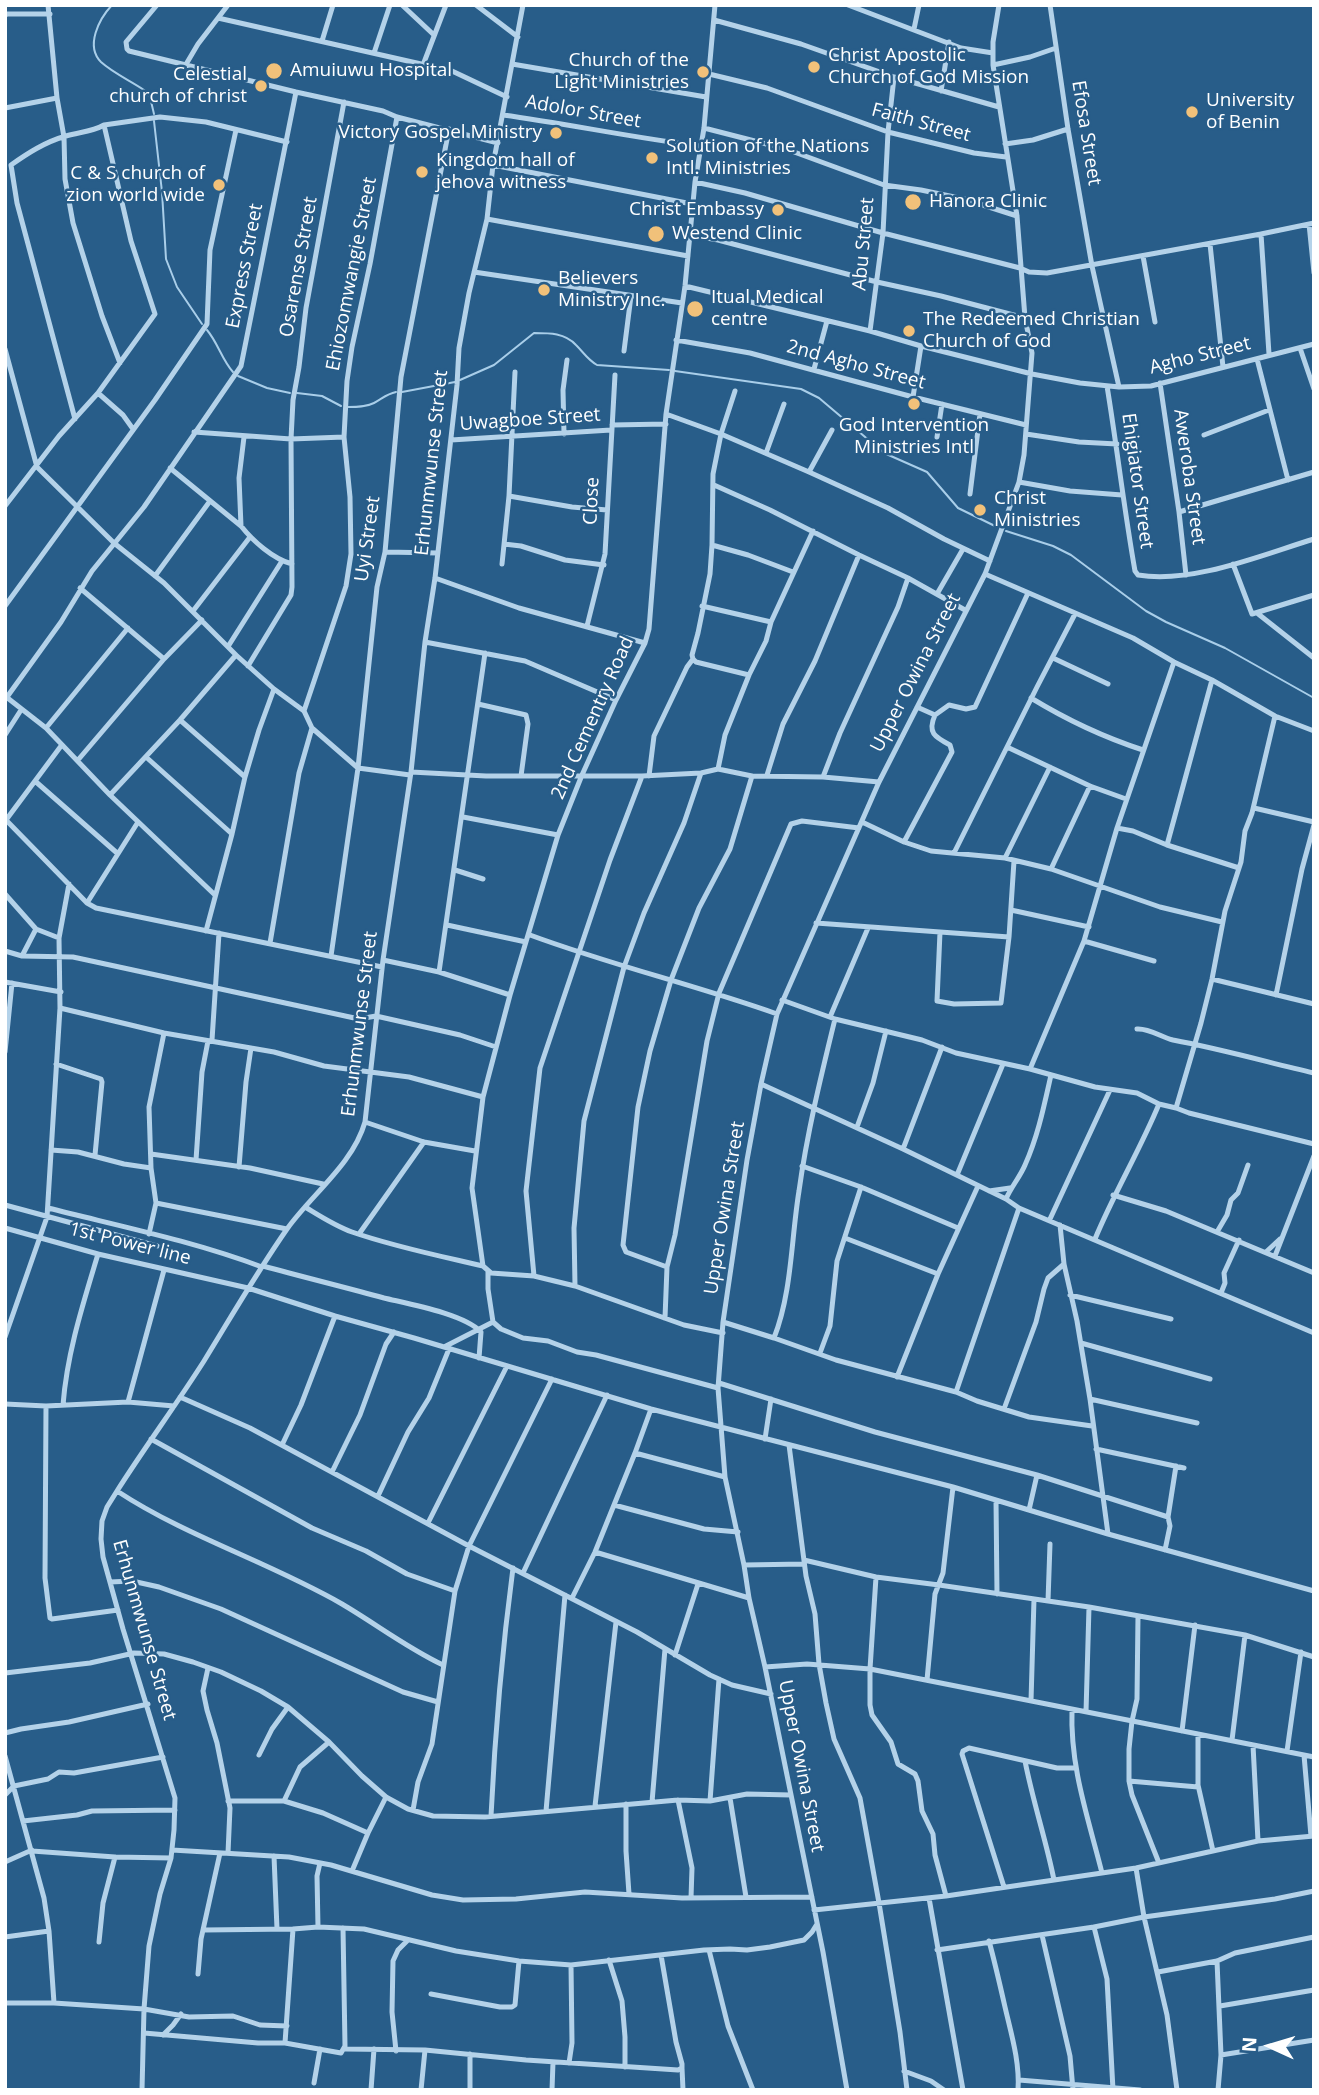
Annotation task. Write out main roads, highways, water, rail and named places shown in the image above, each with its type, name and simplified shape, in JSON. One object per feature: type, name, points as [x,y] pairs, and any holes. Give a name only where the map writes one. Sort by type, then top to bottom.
[{"type":"waterway","points":[[112,5],[96,33],[96,56],[111,70],[144,90],[150,97],[154,114]]},
{"type":"waterway","points":[[154,121],[166,259],[177,287],[202,324]]},
{"type":"waterway","points":[[207,330],[233,372]]},
{"type":"waterway","points":[[460,380],[494,365],[534,333],[567,338],[597,365],[669,370]]},
{"type":"waterway","points":[[675,371],[801,389],[819,398],[884,453],[927,472],[958,508],[997,527]]},
{"type":"waterway","points":[[238,376],[267,388],[290,393]]},
{"type":"waterway","points":[[402,392],[455,382]]},
{"type":"waterway","points":[[348,407],[368,405],[396,392]]},
{"type":"waterway","points":[[297,393],[322,396],[341,406]]},
{"type":"waterway","points":[[1006,531],[1053,546],[1071,555],[1146,611],[1225,648],[1314,698]]},
{"type":"place","name":"Christ Apostolic Church of God Mission","points":[[814,67]]},
{"type":"place","name":"Amuiuwu Hospital","points":[[274,71]]},
{"type":"place","name":"Church of the Light Ministries","points":[[703,72]]},
{"type":"place","name":"Celestial church of christ","points":[[261,86]]},
{"type":"place","name":"University of Benin","points":[[1192,112]]},
{"type":"place","name":"Victory Gospel Ministry","points":[[556,133]]},
{"type":"place","name":"Solution of the Nations Intl. Ministries","points":[[652,158]]},
{"type":"place","name":"Kingdom hall of jehova witness","points":[[422,172]]},
{"type":"place","name":"C & S church of zion world wide","points":[[219,185]]},
{"type":"place","name":"Hanora Clinic","points":[[913,202]]},
{"type":"place","name":"Christ Embassy","points":[[778,210]]},
{"type":"place","name":"Westend Clinic","points":[[656,234]]},
{"type":"place","name":"Believers Ministry Inc.","points":[[544,290]]},
{"type":"place","name":"Itual Medical centre","points":[[695,309]]},
{"type":"place","name":"The Redeemed Christian Church of God","points":[[909,331]]},
{"type":"place","name":"God Intervention Ministries Intl","points":[[914,404]]},
{"type":"place","name":"Christ Ministries","points":[[980,510]]}]
